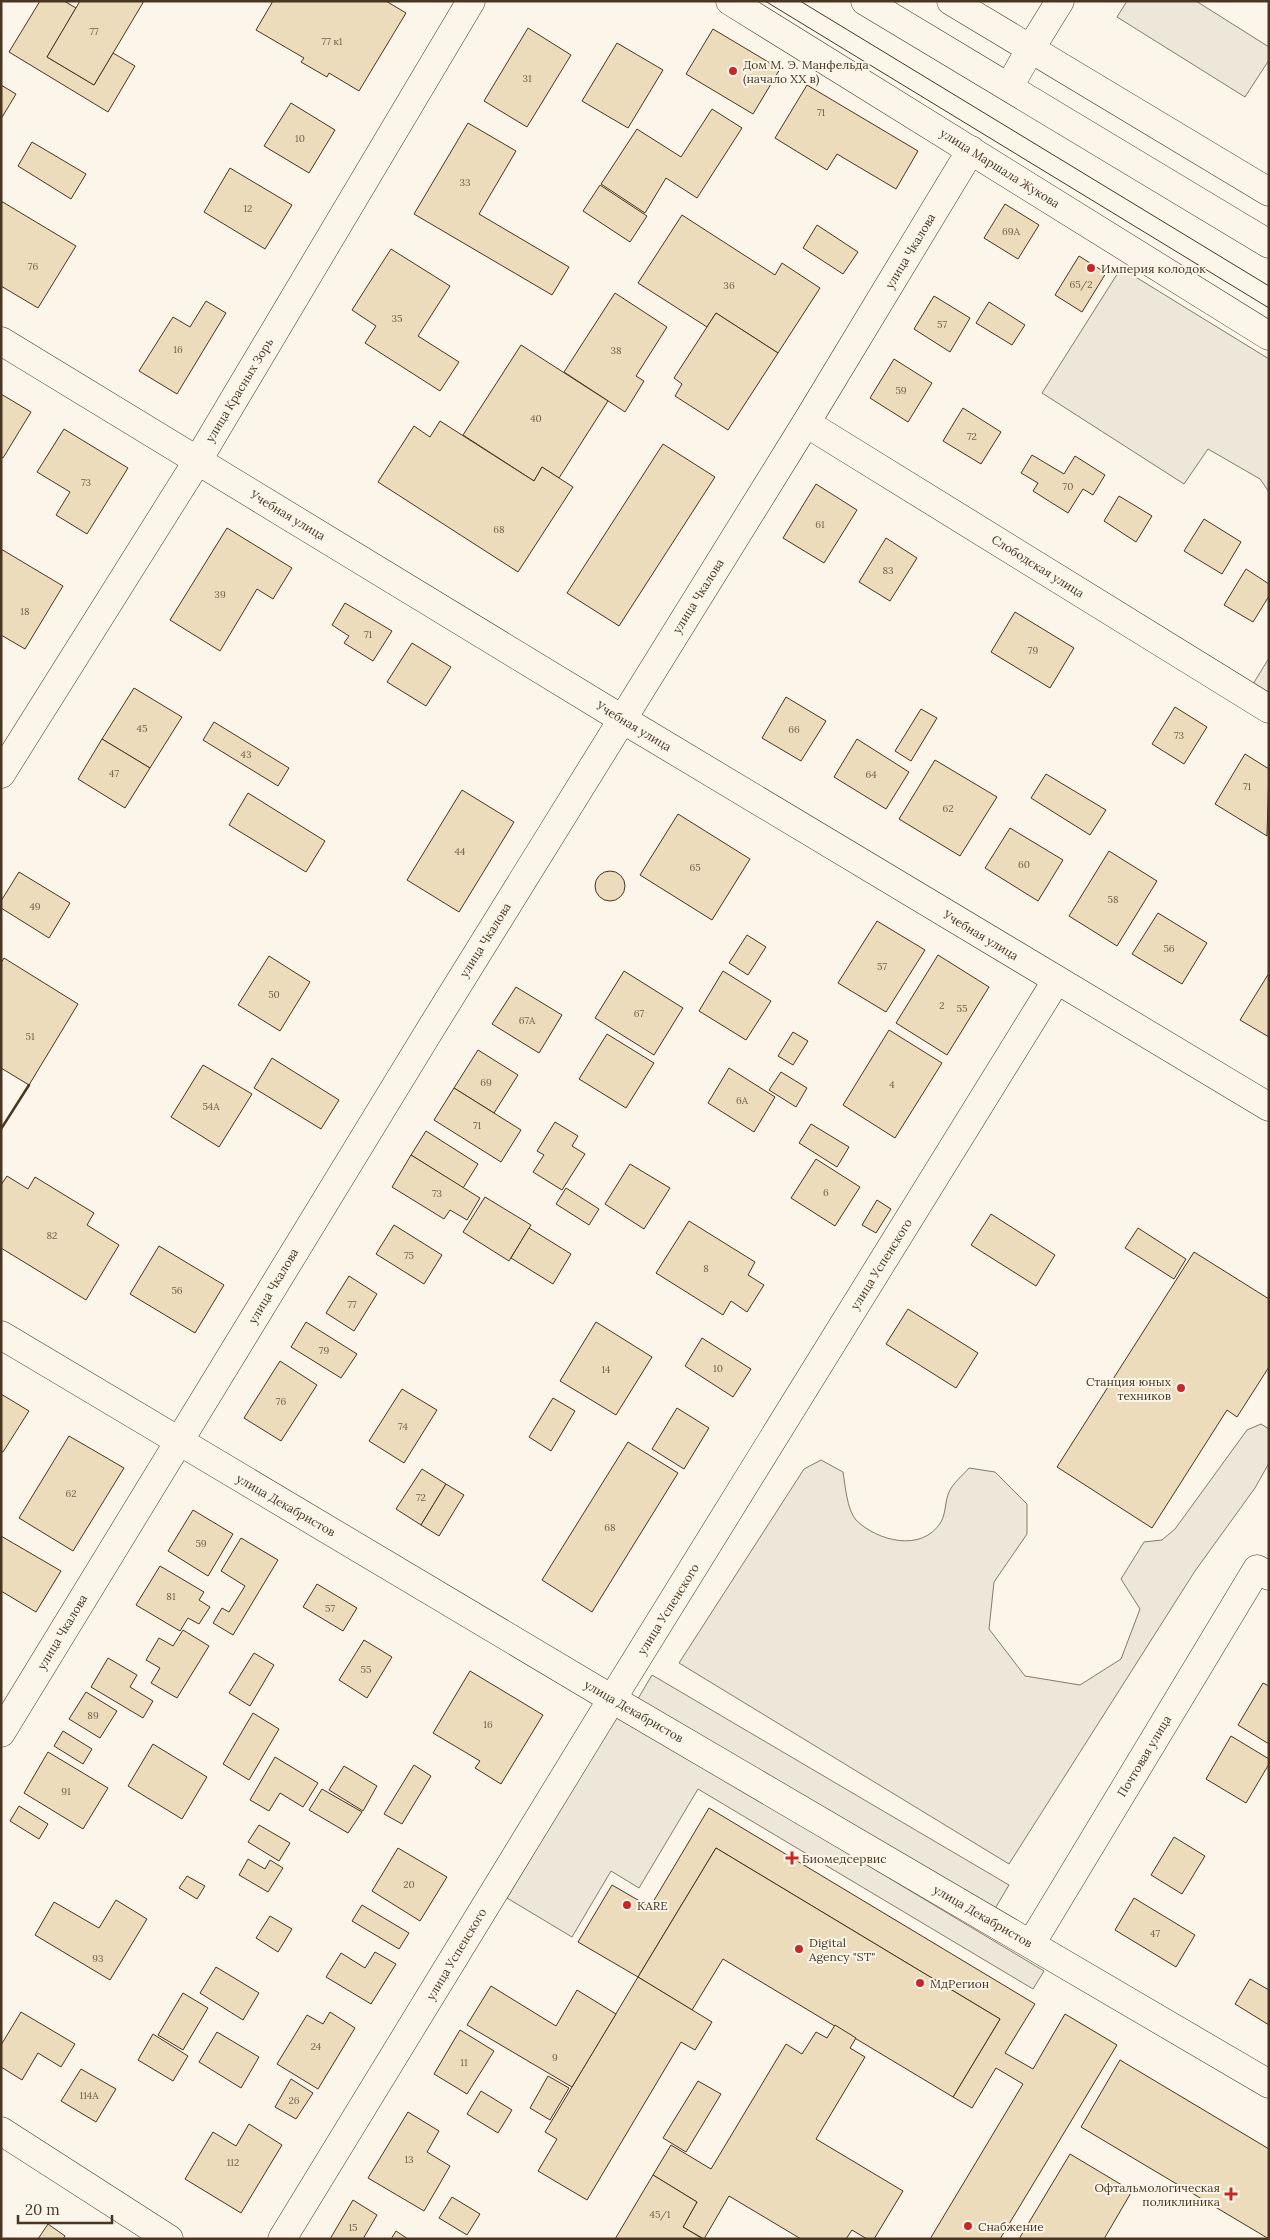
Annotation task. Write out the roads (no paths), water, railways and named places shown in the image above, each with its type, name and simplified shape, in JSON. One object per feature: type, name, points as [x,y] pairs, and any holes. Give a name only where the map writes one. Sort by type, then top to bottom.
[{"type":"street","name":"улица Красных Зорь","points":[[1,774],[198,460],[471,1]]},
{"type":"street","name":"улица Маршала Жукова","points":[[730,1],[1269,336]]},
{"type":"street","points":[[865,1],[1269,244]]},
{"type":"street","points":[[951,1],[1269,192]]},
{"type":"street","points":[[1009,87],[1060,1]]},
{"type":"street","name":"улица Чкалова","points":[[1,1733],[177,1442],[806,423],[971,150]]},
{"type":"street","name":"Учебная улица","points":[[1,341],[622,719],[1269,1107]]},
{"type":"street","name":"Слободская улица","points":[[806,423],[1269,709]]},
{"type":"street","name":"улица Успенского","points":[[282,2239],[612,1699],[1056,981]]},
{"type":"street","name":"улица Декабристов","points":[[1,1335],[177,1442],[612,1699],[1269,2084]]},
{"type":"street","name":"Почтовая улица","points":[[1031,1944],[1263,1573]]},
{"type":"street","points":[[1,2131],[170,2239]]},
{"type":"tram line","points":[[765,1],[1269,308]]},
{"type":"tram line","points":[[800,1],[1269,286]]},
{"type":"place","name":"Дом М. Э. Манфельда (начало XX в)","points":[[733,71]]},
{"type":"place","name":"Империя колодок","points":[[1091,268]]},
{"type":"place","name":"Станция юных техников","points":[[1181,1388]]},
{"type":"place","name":"Биомедсервис","points":[[792,1858]]},
{"type":"place","name":"KARE","points":[[627,1905]]},
{"type":"place","name":"Digital Agency \"ST\"","points":[[799,1949]]},
{"type":"place","name":"МдРегион","points":[[920,1983]]},
{"type":"place","name":"Офтальмологическая поликлиника","points":[[1231,2194]]},
{"type":"place","name":"Снабжение","points":[[968,2226]]}]
